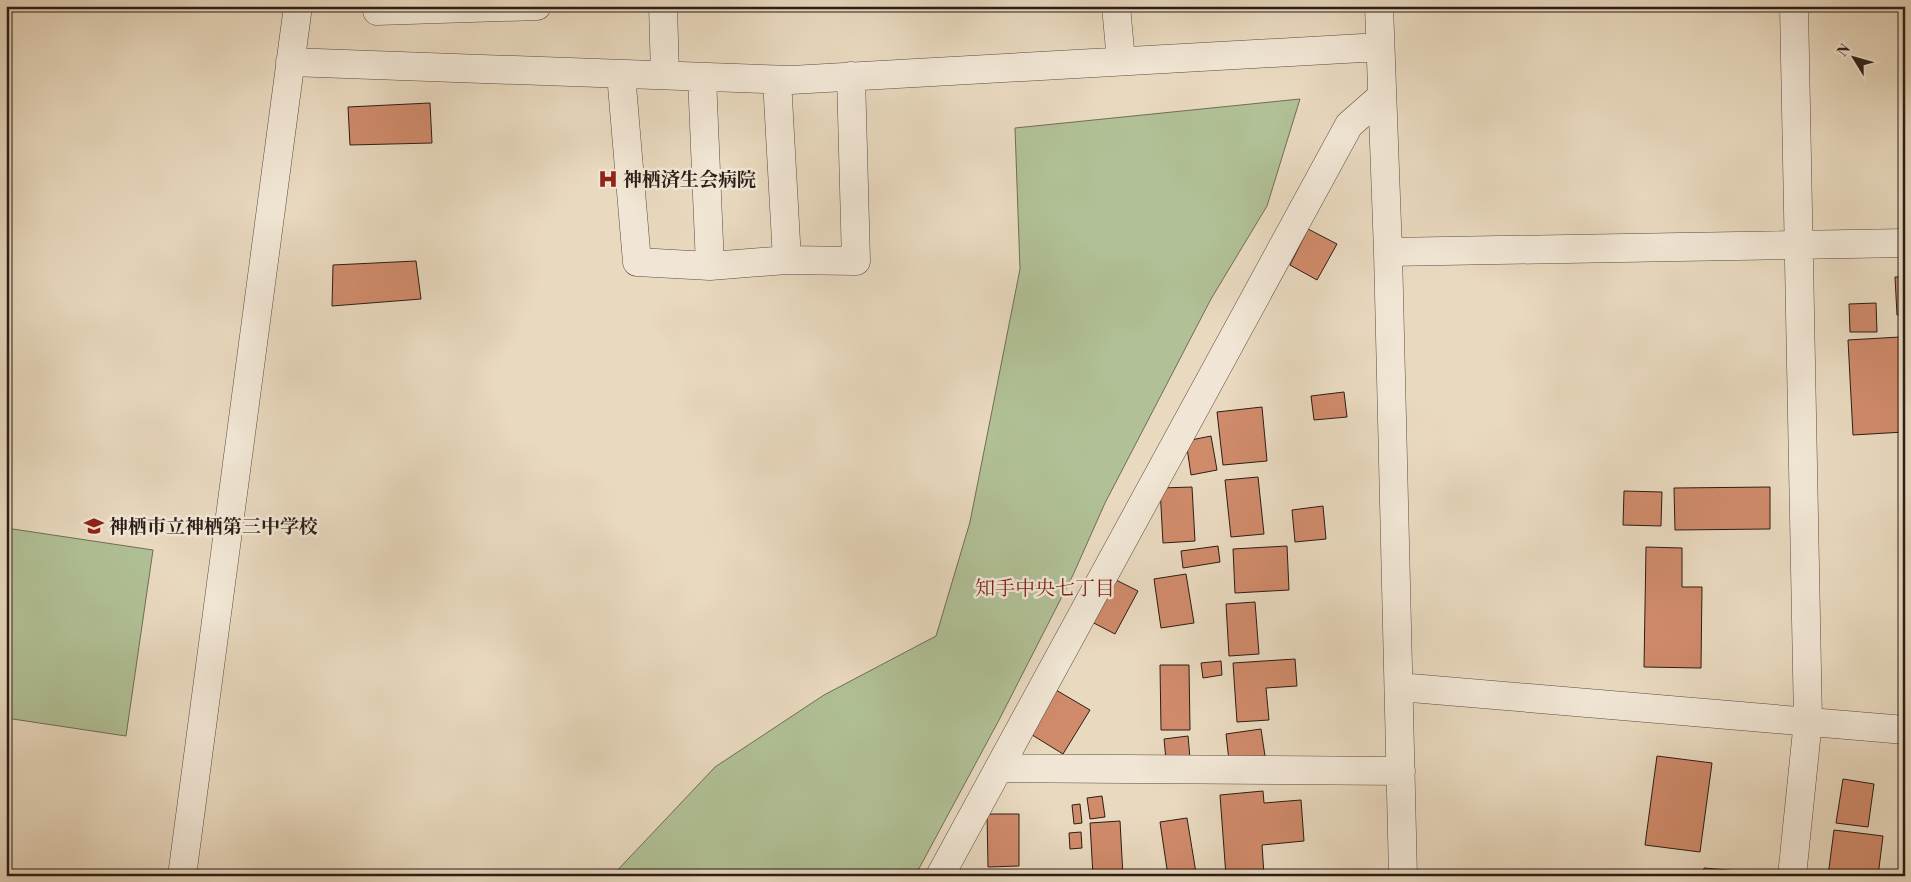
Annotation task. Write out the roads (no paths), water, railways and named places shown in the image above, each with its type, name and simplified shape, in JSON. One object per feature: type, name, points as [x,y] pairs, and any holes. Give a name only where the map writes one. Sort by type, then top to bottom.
[{"type":"street","points":[[182,876],[298,6]]},
{"type":"street","points":[[378,6],[377,11],[537,6]]},
{"type":"street","points":[[663,6],[665,75]]},
{"type":"street","points":[[1116,6],[1121,62]]},
{"type":"street","points":[[1379,6],[1388,252],[1403,876]]},
{"type":"street","points":[[1792,876],[1808,721],[1794,6]]},
{"type":"street","points":[[290,62],[777,80],[1380,46]]},
{"type":"street","points":[[621,74],[637,262],[710,266],[787,260],[856,261],[851,76]]},
{"type":"street","points":[[702,76],[710,266]]},
{"type":"street","points":[[777,80],[787,260]]},
{"type":"street","points":[[940,876],[1349,125],[1382,96]]},
{"type":"street","points":[[1388,252],[1905,243]]},
{"type":"street","points":[[1399,687],[1905,730]]},
{"type":"street","points":[[999,768],[1401,771]]},
{"type":"place","name":"神栖済生会病院","points":[[608,179]]},
{"type":"place","name":"神栖市立神栖第三中学校","points":[[94,526]]},
{"type":"district","name":"知手中央七丁目","points":[[1045,588]]}]
